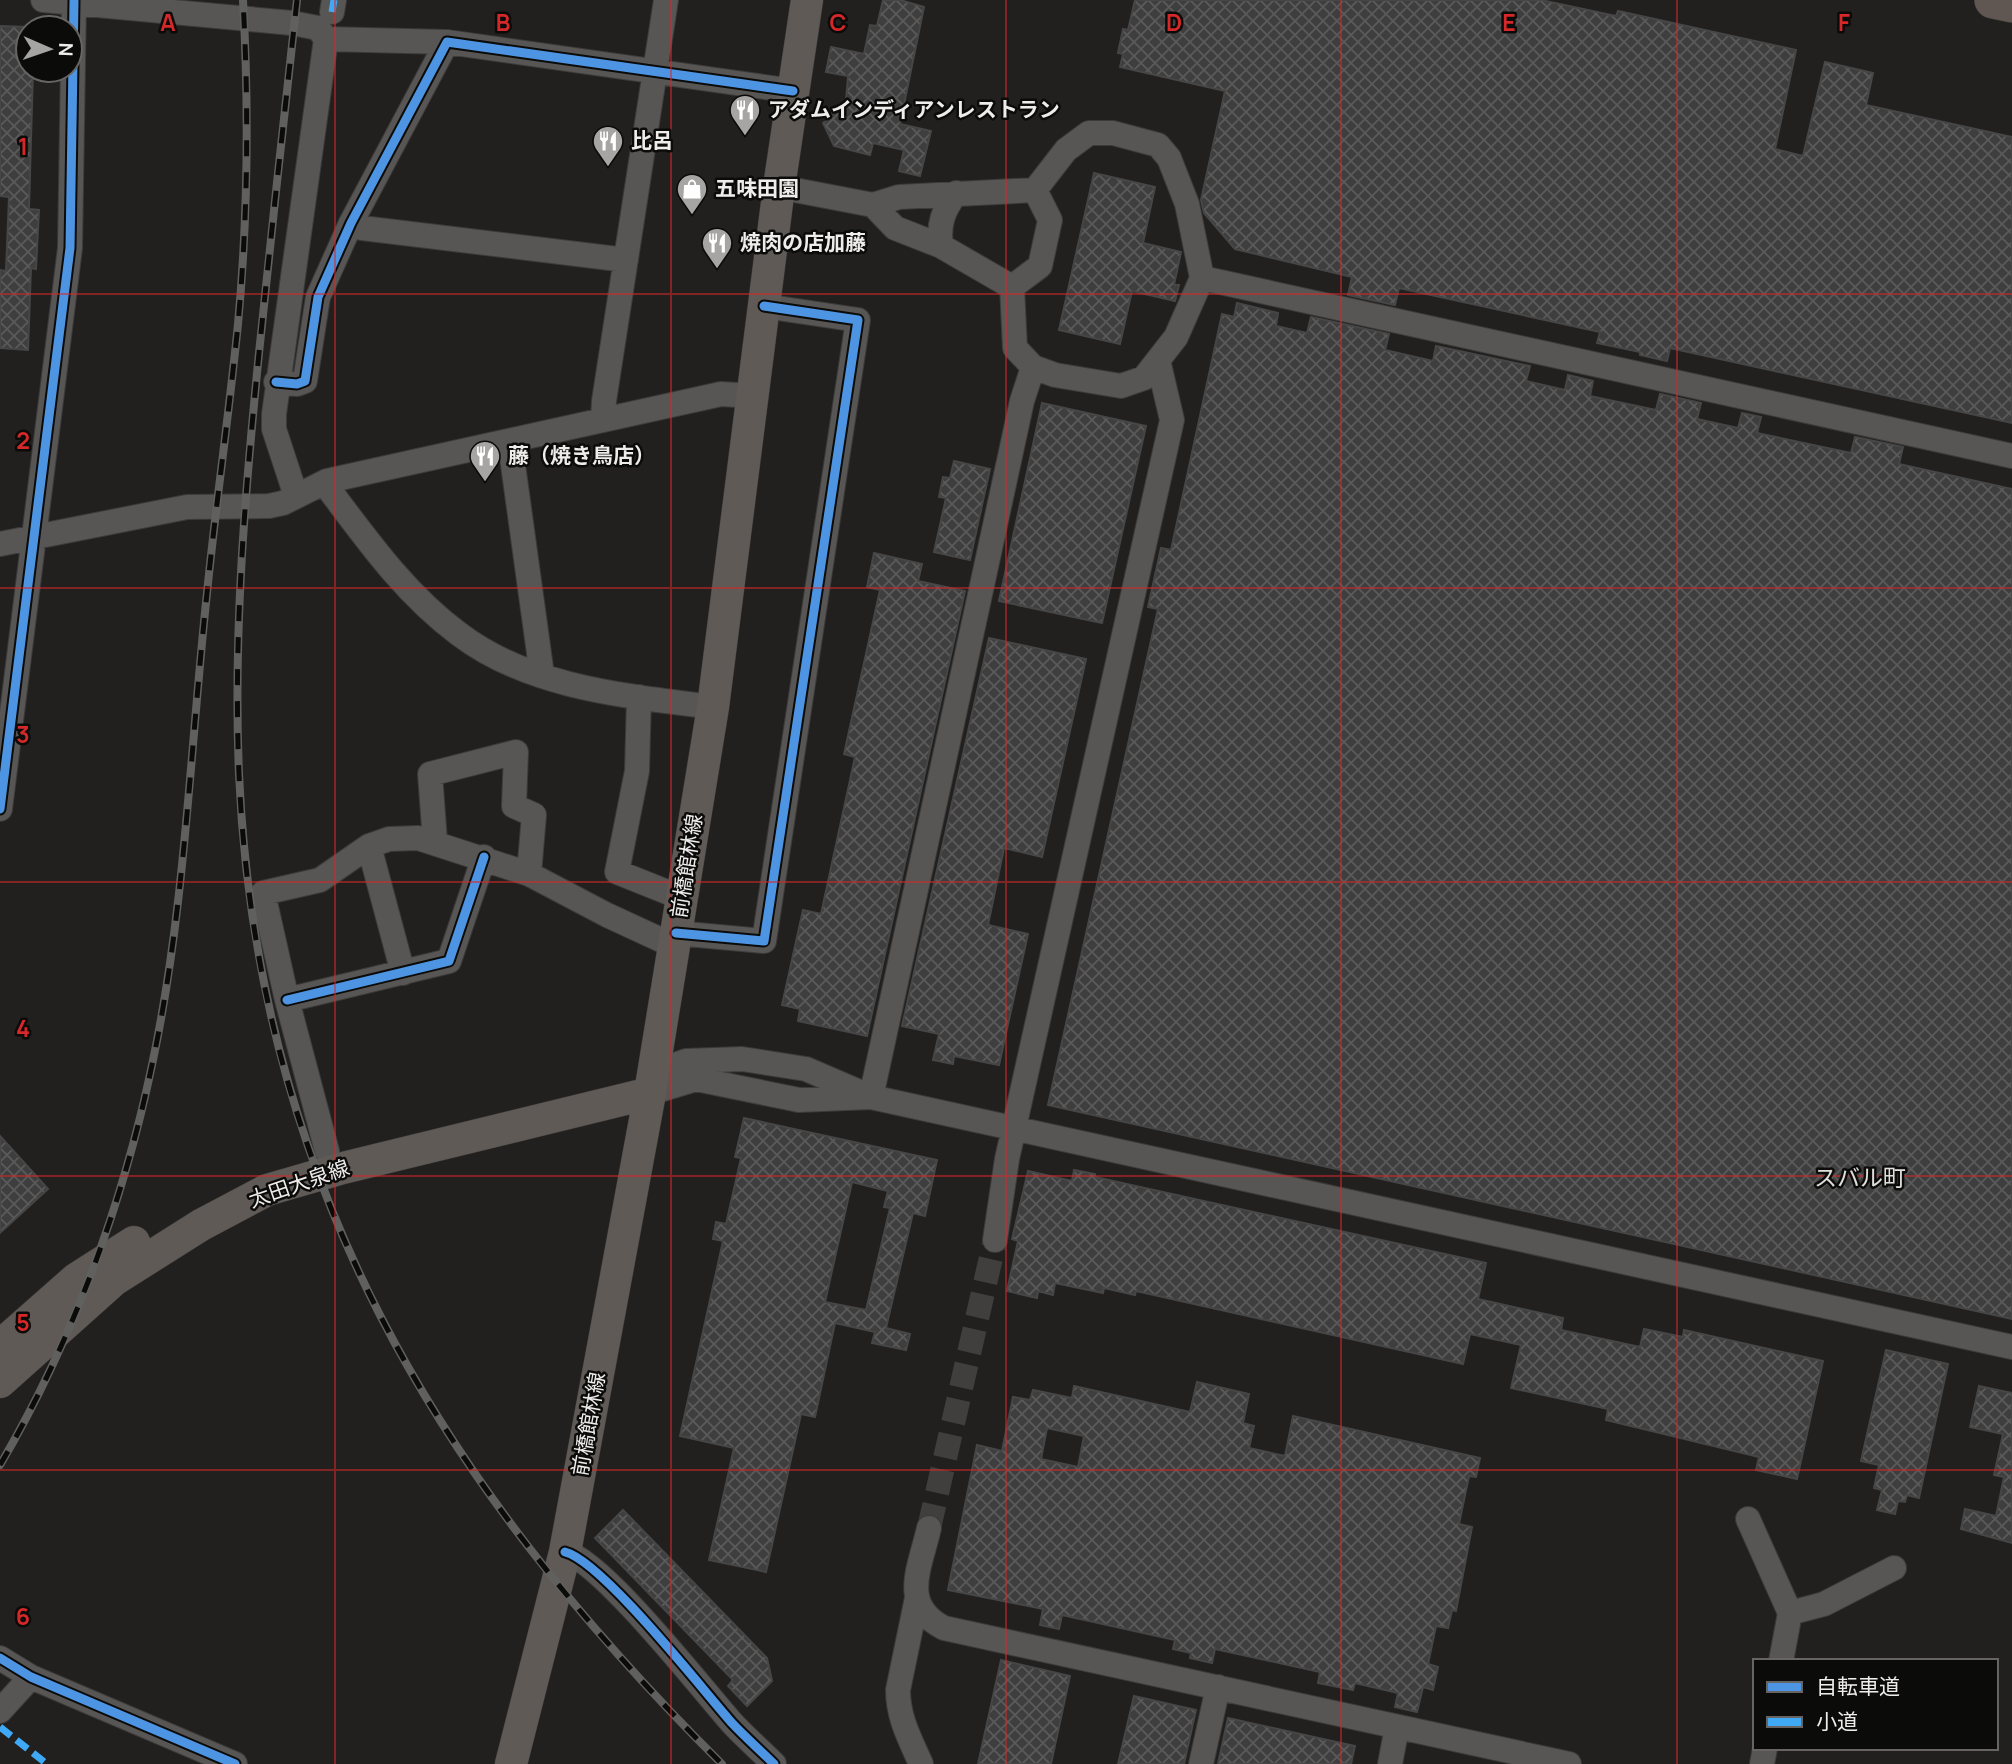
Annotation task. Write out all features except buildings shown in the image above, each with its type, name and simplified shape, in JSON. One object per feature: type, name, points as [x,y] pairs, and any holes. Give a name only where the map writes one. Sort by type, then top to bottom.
[{"type":"highway","points":[[1993,0],[2012,4]]},
{"type":"main road","name":"前橋館林線","points":[[511,1764],[565,1552],[651,1083],[713,708],[779,187],[807,0]]},
{"type":"main road","name":"太田大泉線","points":[[0,1346],[76,1279],[200,1202],[250,1179],[327,1151],[651,1083]]},
{"type":"main road","name":"太田大泉線","points":[[0,1382],[114,1280],[201,1225],[267,1191],[651,1083]]},
{"type":"street","points":[[43,0],[292,23],[318,28],[326,39],[276,382],[274,429],[296,496]]},
{"type":"street","points":[[603,420],[666,0]]},
{"type":"street","points":[[0,809],[71,248],[74,1]]},
{"type":"street","points":[[326,39],[447,42],[793,91]]},
{"type":"street","points":[[276,382],[297,384],[305,381],[318,297],[351,223],[447,42]]},
{"type":"street","points":[[779,187],[873,205],[899,197],[956,193],[1011,194],[1035,190],[1066,150],[1089,133],[1113,134],[1158,145],[1169,158],[1187,204],[1202,278],[1176,337],[1144,379],[1121,386],[1033,367],[1015,348],[1012,287]]},
{"type":"street","points":[[1012,287],[1040,265],[1050,220],[1035,190]]},
{"type":"street","points":[[941,246],[939,231],[944,210],[956,193]]},
{"type":"street","points":[[873,205],[895,229],[941,246],[1012,287]]},
{"type":"street","points":[[351,223],[362,228],[626,260]]},
{"type":"street","points":[[1202,278],[2012,456]]},
{"type":"street","points":[[327,1151],[287,1000],[263,893],[320,880],[360,852],[401,837],[435,841],[484,857],[539,878],[607,915],[675,939],[764,941],[858,320],[764,306]]},
{"type":"street","points":[[995,1240],[1015,1129],[1171,419],[1158,360]]},
{"type":"street","points":[[872,1097],[1022,401],[1033,367]]},
{"type":"street","points":[[0,544],[187,508],[269,506],[327,481],[510,443],[721,394],[752,396]]},
{"type":"street","points":[[510,443],[542,675]]},
{"type":"street","points":[[327,481],[328,488],[373,549],[425,606],[461,636],[506,661],[594,690],[713,708]]},
{"type":"street","points":[[639,697],[637,771],[617,872],[682,898]]},
{"type":"street","points":[[435,841],[430,774],[516,752],[514,806],[534,815],[539,878]]},
{"type":"street","points":[[360,852],[403,973]]},
{"type":"street","points":[[287,1000],[449,961],[484,857]]},
{"type":"street","points":[[651,1083],[686,1061],[742,1059],[806,1069],[872,1097],[2012,1347]]},
{"type":"street","points":[[1748,1519],[1790,1614],[1781,1659]]},
{"type":"street","points":[[929,1528],[916,1585],[918,1609],[927,1619],[944,1628],[1569,1764]]},
{"type":"street","points":[[565,1552],[585,1560],[656,1635],[734,1726],[774,1764]]},
{"type":"street","points":[[1790,1614],[1824,1604],[1895,1568]]},
{"type":"street","points":[[917,1598],[898,1704],[902,1721],[921,1764]]},
{"type":"street","points":[[0,1658],[31,1677],[235,1764]]},
{"type":"street","points":[[0,1710],[31,1677]]},
{"type":"street","points":[[1201,1764],[1218,1688]]},
{"type":"street","points":[[1390,1764],[1397,1727]]},
{"type":"tunnel","points":[[929,1528],[995,1240]]},
{"type":"railway","points":[[0,1465],[50,1370],[92,1271],[126,1169],[140,1117],[163,1007],[186,830],[201,652],[241,284],[246,162],[243,0]]},
{"type":"railway","points":[[297,0],[249,458],[238,668],[239,774],[253,922],[282,1062],[325,1193],[381,1317],[449,1435],[529,1548],[620,1657],[722,1764]]},
{"type":"marked path","points":[[332,12],[334,0]]},
{"type":"marked path","points":[[0,1727],[47,1764]]},
{"type":"cycle path","points":[[0,809],[70,248],[74,1]]},
{"type":"cycle path","points":[[276,382],[297,384],[305,381],[318,297],[351,223],[447,42],[793,91]]},
{"type":"cycle path","points":[[676,933],[764,941],[858,320],[764,306]]},
{"type":"cycle path","points":[[287,1000],[449,961],[484,857]]},
{"type":"cycle path","points":[[565,1552],[582,1561],[626,1601],[732,1723],[774,1764]]},
{"type":"cycle path","points":[[0,1658],[31,1677],[235,1764]]},
{"type":"place","name":"アダムインディアンレストラン","points":[[745,137]]},
{"type":"place","name":"比呂","points":[[608,168]]},
{"type":"place","name":"五味田園","points":[[692,216]]},
{"type":"place","name":"焼肉の店加藤","points":[[717,270]]},
{"type":"place","name":"藤（焼き鳥店）","points":[[485,483]]},
{"type":"district","name":"スバル町","points":[[1860,1178]]}]
